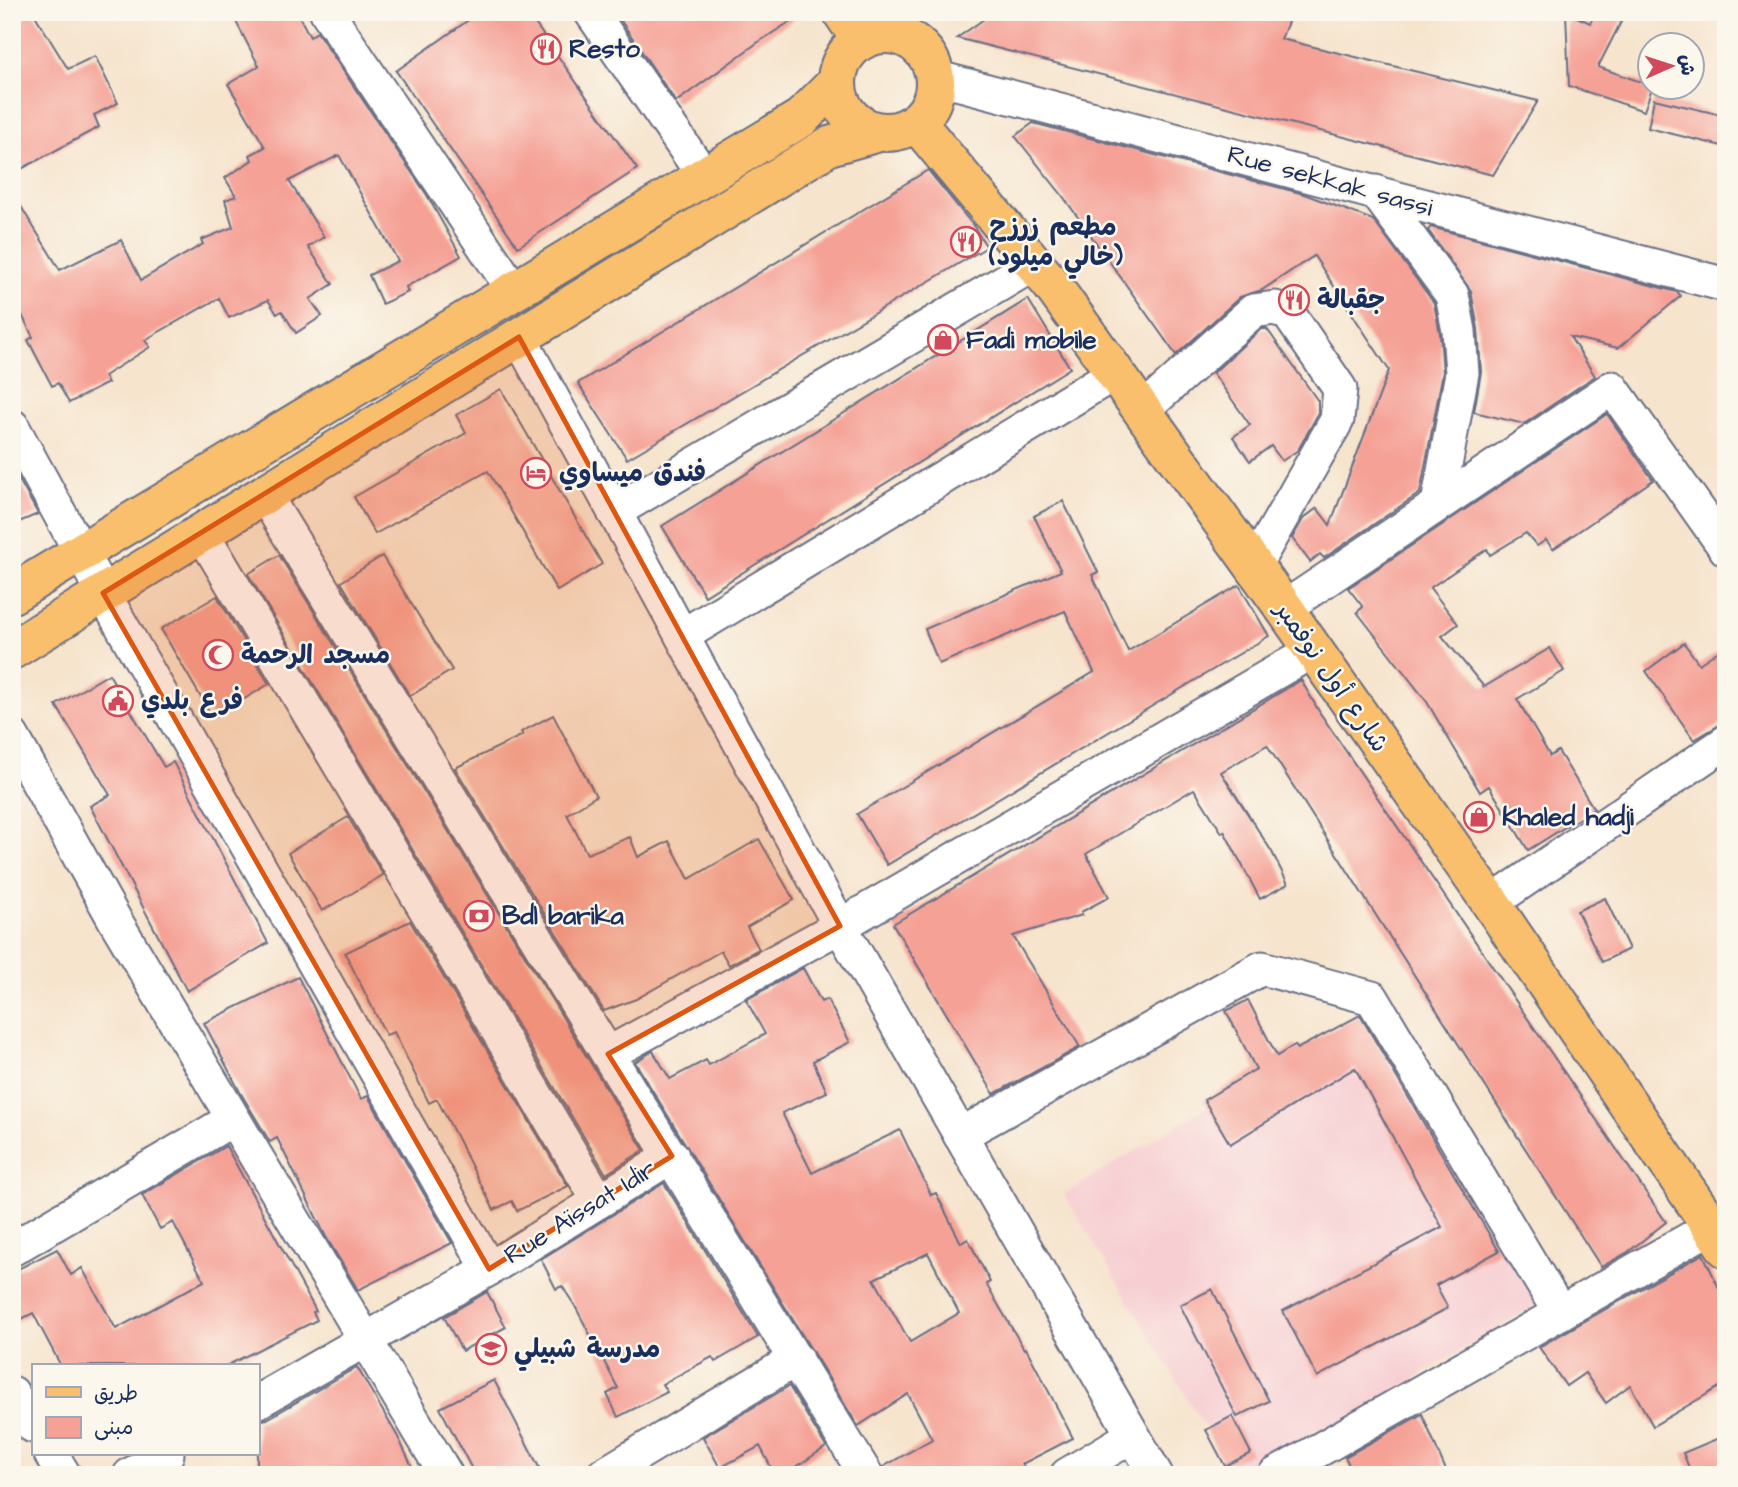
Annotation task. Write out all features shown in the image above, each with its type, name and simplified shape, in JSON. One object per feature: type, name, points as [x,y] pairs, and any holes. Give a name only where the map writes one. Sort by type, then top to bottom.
[{"type":"main road","points":[[12,650],[829,146],[879,132],[904,129],[916,122],[931,102],[934,90],[930,61],[920,47],[874,25],[843,58],[837,82],[840,100],[848,115],[862,126],[879,132]]},
{"type":"main road","points":[[12,594],[801,118],[837,82]]},
{"type":"main road","name":"شارع أول نوفمبر","points":[[916,122],[1034,264],[1254,566],[1491,903],[1718,1238]]},
{"type":"street","points":[[327,12],[514,292]]},
{"type":"street","points":[[591,12],[704,176]]},
{"type":"street","name":"Rue sekkak sassi","points":[[934,77],[1726,285]]},
{"type":"street","points":[[1376,192],[1452,295],[1459,331],[1462,373],[1438,504]]},
{"type":"street","points":[[614,512],[1034,264]]},
{"type":"street","points":[[1142,411],[1253,312],[1275,308],[1288,313],[1340,389],[1336,420],[1254,566]]},
{"type":"street","points":[[519,337],[840,926],[1156,1475]]},
{"type":"street","points":[[682,636],[1115,373]]},
{"type":"street","points":[[1284,608],[1612,388],[1726,549]]},
{"type":"street","points":[[12,426],[103,593],[489,1269]]},
{"type":"street","points":[[264,494],[866,1475]]},
{"type":"street","points":[[202,533],[599,1201]]},
{"type":"street","points":[[608,1054],[840,926],[1314,650]]},
{"type":"street","points":[[12,736],[116,922],[446,1475]]},
{"type":"street","points":[[1491,903],[1726,742]]},
{"type":"street","points":[[960,1135],[1262,968],[1372,998],[1560,1313]]},
{"type":"street","points":[[12,1249],[233,1119]]},
{"type":"street","name":"Rue Aïssat Idir","points":[[259,1401],[489,1269],[672,1156]]},
{"type":"street","points":[[1275,1475],[1560,1313],[1718,1238]]},
{"type":"street","points":[[603,1475],[796,1359]]},
{"type":"street","points":[[12,1393],[32,1424]]},
{"type":"street","points":[[1068,1475],[1132,1436]]},
{"type":"street","points":[[52,1456],[64,1475]]},
{"type":"street","points":[[130,1475],[163,1456]]},
{"type":"highlighted area","points":[[519,337],[840,926],[608,1054],[672,1156],[489,1269],[103,593]]},
{"type":"shaded area","points":[[1364,1011],[1540,1302],[1257,1475],[1234,1475],[1064,1194]]},
{"type":"building","points":[[12,12],[33,12],[68,69],[95,56],[118,103],[94,115],[99,127],[12,174]]},
{"type":"building","points":[[231,12],[297,12],[310,37],[317,32],[427,195],[461,256],[406,287],[408,292],[382,304],[369,275],[398,261],[339,155],[289,181],[324,237],[308,247],[333,284],[310,299],[322,316],[296,333],[282,311],[277,314],[268,300],[229,318],[219,298],[145,340],[150,347],[104,376],[108,383],[69,403],[58,383],[52,386],[28,340],[33,337],[12,295],[12,192],[60,270],[121,240],[141,280],[203,244],[201,240],[233,227],[225,200],[236,196],[225,178],[252,160],[250,155],[265,147],[228,84],[259,66]]},
{"type":"building","points":[[480,12],[527,12],[637,169],[518,247],[396,71]]},
{"type":"building","points":[[615,12],[805,12],[676,102]]},
{"type":"building","points":[[994,12],[1292,12],[1281,39],[1538,101],[1493,175],[957,38]]},
{"type":"building","points":[[1566,12],[1590,23],[1596,12],[1626,12],[1598,67],[1636,80],[1636,102],[1647,102],[1644,111],[1569,86]]},
{"type":"building","points":[[1653,102],[1667,102],[1726,116],[1726,147],[1648,128]]},
{"type":"building","points":[[1033,123],[1304,194],[1373,220],[1434,303],[1440,334],[1443,372],[1420,493],[1324,558],[1320,554],[1310,562],[1292,538],[1303,519],[1317,508],[1330,525],[1389,370],[1314,256],[1262,290],[1240,297],[1176,355],[1062,195],[1015,136]]},
{"type":"building","points":[[928,170],[987,247],[627,459],[578,383]]},
{"type":"building","points":[[1431,227],[1677,292],[1681,296],[1618,348],[1570,337],[1595,376],[1524,424],[1474,412],[1481,372],[1478,329],[1471,291],[1428,230]]},
{"type":"building","points":[[1028,299],[1070,368],[705,596],[662,526]]},
{"type":"building","points":[[1261,329],[1267,329],[1318,401],[1318,414],[1298,450],[1282,461],[1271,446],[1250,461],[1233,437],[1250,425],[1213,373]]},
{"type":"building","points":[[501,389],[602,564],[557,591],[488,471],[375,534],[354,497],[466,433],[456,415]]},
{"type":"building","points":[[1607,414],[1653,480],[1553,549],[1546,540],[1537,546],[1526,533],[1490,555],[1487,549],[1430,588],[1458,624],[1442,636],[1484,687],[1550,648],[1564,671],[1517,699],[1550,756],[1558,751],[1594,809],[1528,850],[1489,786],[1480,792],[1427,702],[1357,612],[1363,607],[1348,588]]},
{"type":"building","points":[[12,467],[38,514],[12,525]]},
{"type":"building","points":[[1063,501],[1098,572],[1092,575],[1128,651],[1239,585],[1269,636],[887,865],[857,814],[1094,672],[1065,611],[939,664],[925,629],[1061,571],[1034,516]]},
{"type":"building","points":[[279,555],[644,1150],[606,1174],[248,574]]},
{"type":"building","points":[[382,556],[452,670],[410,696],[341,582]]},
{"type":"building","name":"مسجد الرحمة","points":[[217,596],[269,684],[213,718],[161,629]]},
{"type":"building","points":[[1684,643],[1699,664],[1726,646],[1726,721],[1694,740],[1646,671]]},
{"type":"building","points":[[109,674],[164,767],[173,762],[268,943],[187,991],[90,806],[110,795],[56,705]]},
{"type":"building","points":[[1301,680],[1320,713],[1666,1222],[1628,1252],[1601,1267],[1267,745],[1221,772],[1272,852],[1288,884],[1260,899],[1224,831],[1222,833],[1194,789],[1086,854],[1109,897],[1081,912],[1082,915],[1013,936],[1080,1047],[994,1094],[893,924]]},
{"type":"building","points":[[553,715],[596,796],[567,814],[587,854],[630,837],[638,857],[669,841],[689,879],[759,839],[794,900],[747,927],[759,949],[729,965],[721,951],[636,999],[604,1011],[455,768],[523,735],[521,732]]},
{"type":"building","points":[[348,817],[383,875],[322,911],[288,853]]},
{"type":"building","points":[[1605,898],[1629,949],[1602,962],[1577,911]]},
{"type":"building","points":[[410,921],[568,1186],[517,1211],[512,1201],[494,1210],[437,1099],[429,1103],[394,1032],[386,1035],[345,953]]},
{"type":"building","points":[[803,968],[821,1002],[827,999],[850,1042],[813,1061],[827,1092],[782,1113],[812,1173],[900,1130],[931,1195],[936,1193],[961,1243],[968,1239],[990,1282],[986,1284],[1024,1349],[1026,1348],[1073,1438],[1022,1464],[1028,1475],[885,1475],[883,1467],[932,1439],[908,1394],[858,1426],[635,1062],[653,1051],[670,1079],[706,1060],[709,1065],[765,1034],[746,1000]],"holes":[[[928,1253],[959,1313],[910,1342],[874,1279]]]},
{"type":"building","points":[[298,977],[361,1099],[368,1096],[452,1243],[358,1290],[326,1237],[277,1138],[270,1142],[204,1023]]},
{"type":"building","points":[[1248,1000],[1277,1056],[1295,1045],[1297,1049],[1360,1015],[1499,1251],[1436,1285],[1448,1308],[1317,1377],[1283,1311],[1442,1227],[1355,1068],[1230,1144],[1204,1100],[1256,1069],[1226,1011]]},
{"type":"building","points":[[226,1146],[316,1311],[313,1312],[317,1320],[230,1364],[60,1364],[33,1313],[12,1324],[12,1272],[57,1249],[71,1275],[82,1268],[116,1329],[204,1281],[173,1222],[160,1229],[142,1195]]},
{"type":"building","points":[[664,1183],[758,1337],[715,1362],[712,1357],[662,1384],[667,1392],[618,1417],[607,1394],[618,1388],[575,1306],[562,1286],[556,1289],[541,1259]]},
{"type":"building","points":[[1703,1254],[1726,1303],[1726,1383],[1653,1426],[1630,1385],[1606,1403],[1585,1373],[1566,1386],[1539,1347]]},
{"type":"building","points":[[1212,1289],[1269,1401],[1237,1417],[1180,1305]]},
{"type":"building","points":[[487,1292],[506,1327],[462,1351],[444,1317]]},
{"type":"building","points":[[357,1367],[398,1437],[416,1475],[257,1475],[259,1421],[267,1419]]},
{"type":"building","points":[[494,1380],[543,1475],[475,1475],[440,1408]]},
{"type":"building","points":[[789,1386],[826,1447],[784,1475],[775,1475],[760,1446],[720,1468],[703,1437]]},
{"type":"building","points":[[1422,1414],[1448,1475],[1354,1475],[1345,1457]]},
{"type":"building","points":[[1232,1416],[1251,1453],[1225,1466],[1206,1430]]},
{"type":"building","points":[[1726,1435],[1726,1475],[1692,1475],[1683,1453]]},
{"type":"place","name":"Resto","points":[[546,49]]},
{"type":"place","name":"مطعم زرزح (خالي ميلود)","points":[[966,242]]},
{"type":"place","name":"جقبالة","points":[[1294,300]]},
{"type":"place","name":"Fadi mobile","points":[[943,340]]},
{"type":"place","name":"فندق ميساوي","points":[[536,473]]},
{"type":"place","name":"مسجد الرحمة","points":[[218,655]]},
{"type":"place","name":"فرع بلدي","points":[[118,701]]},
{"type":"place","name":"Khaled hadji","points":[[1479,817]]},
{"type":"place","name":"Bdl barika","points":[[479,916]]},
{"type":"place","name":"مدرسة شبيلي","points":[[491,1349]]}]
